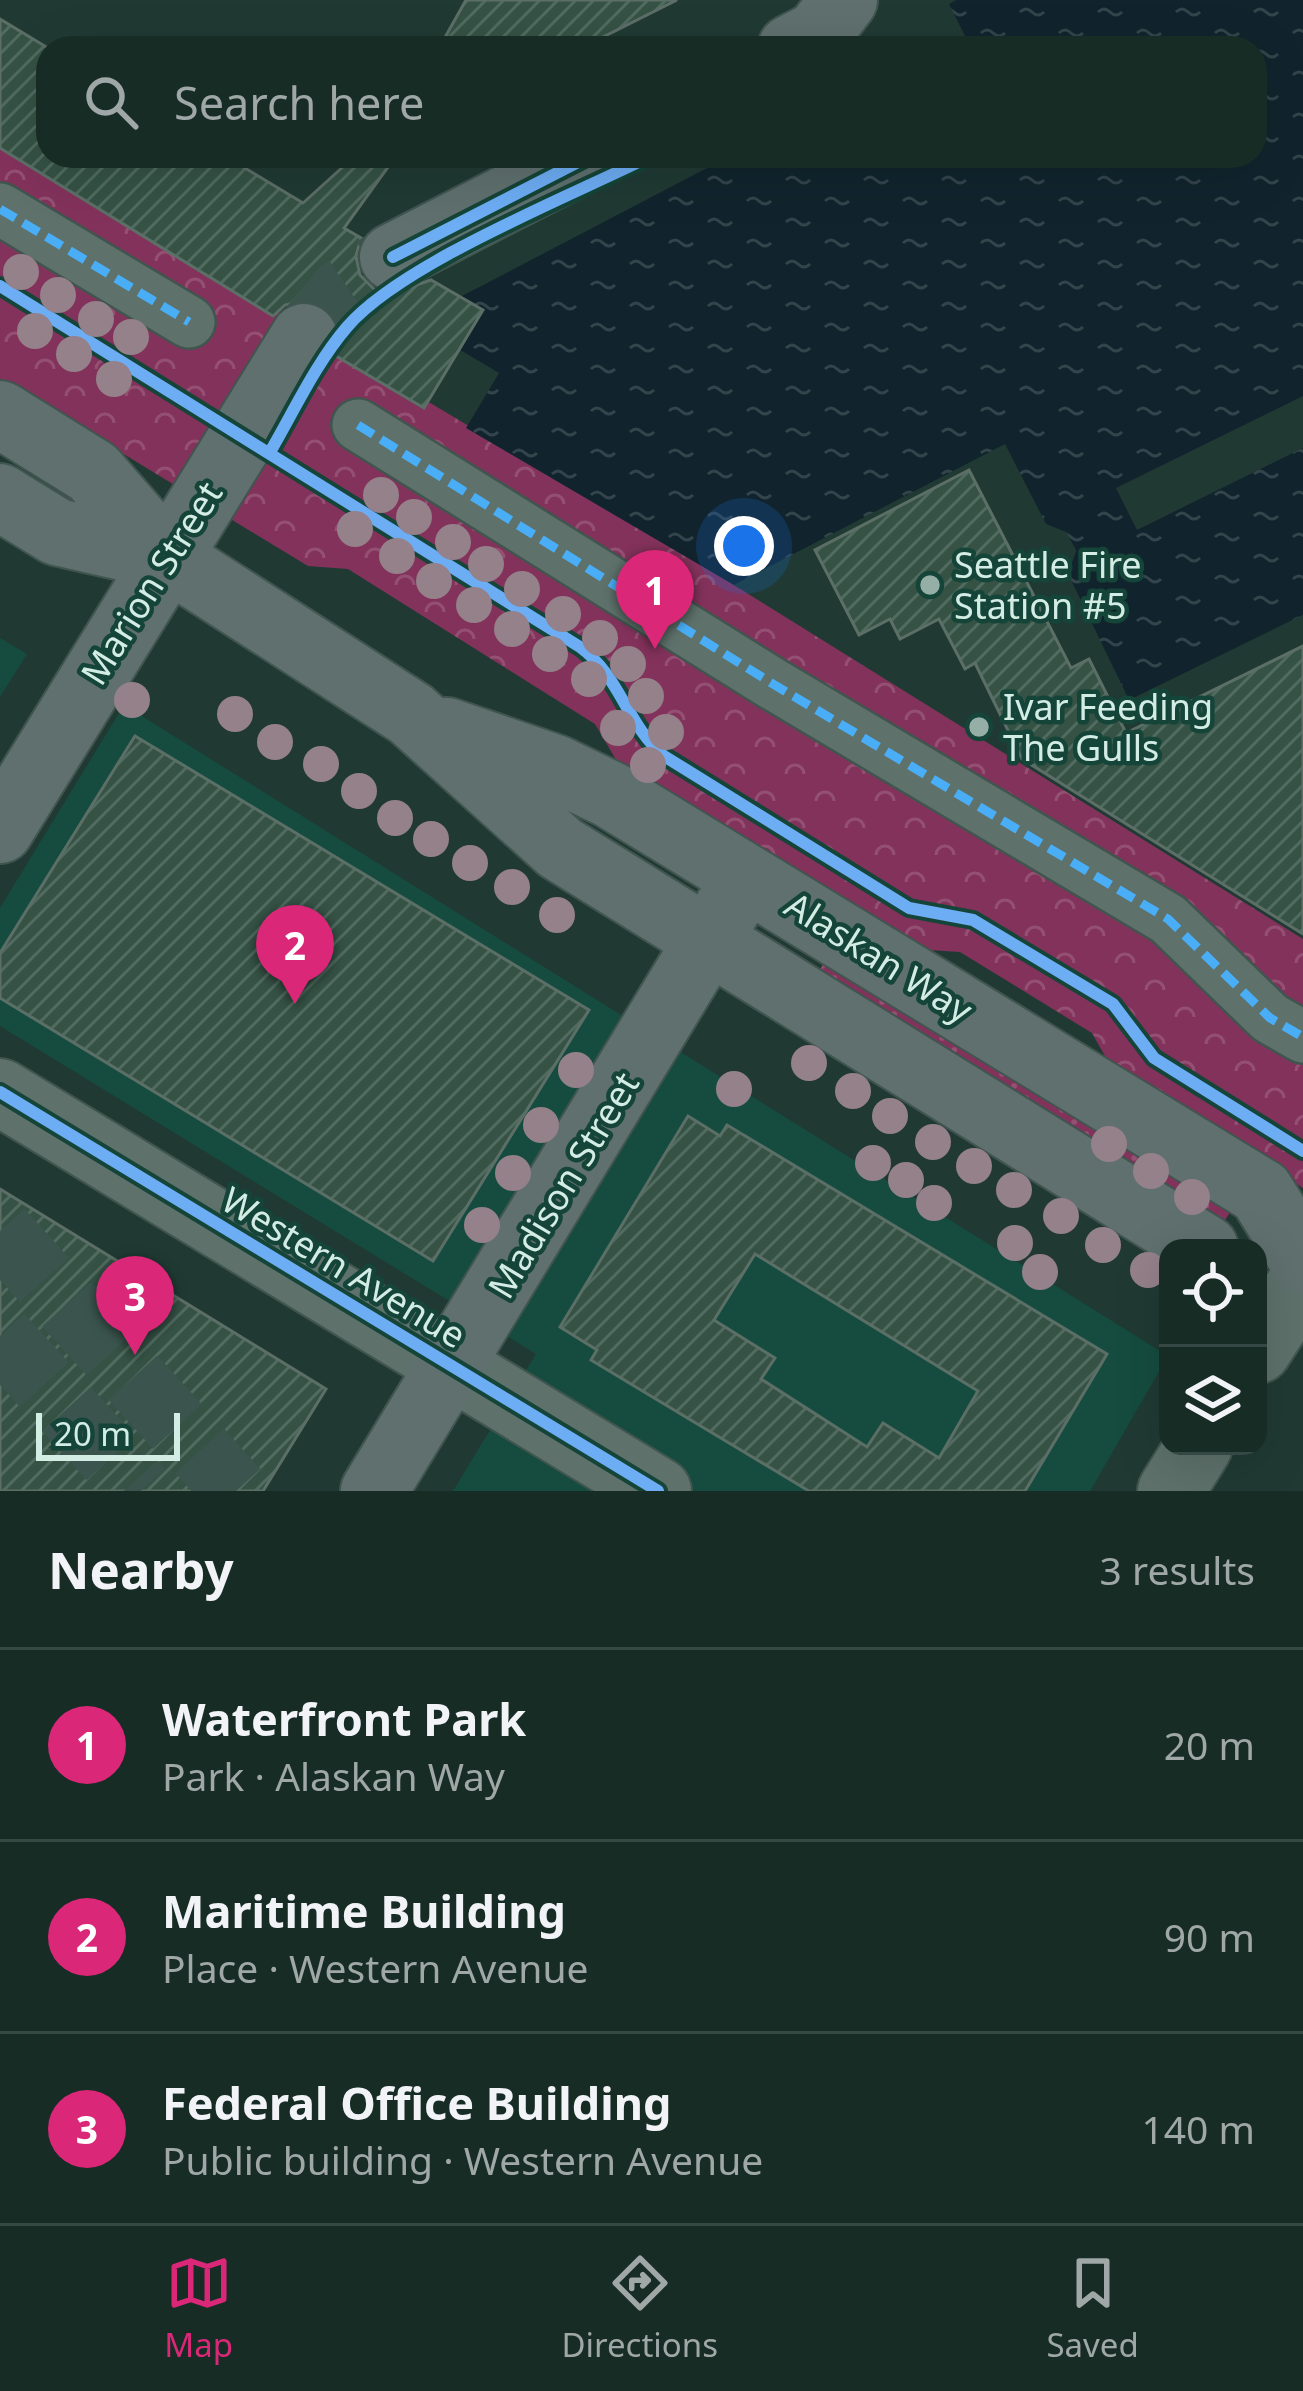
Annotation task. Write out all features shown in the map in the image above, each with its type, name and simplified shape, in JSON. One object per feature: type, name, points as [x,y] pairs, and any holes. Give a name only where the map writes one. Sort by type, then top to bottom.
[{"type":"main road","points":[[814,36],[844,0]]},
{"type":"main road","points":[[393,257],[567,168]]},
{"type":"main road","name":"Marion Street","points":[[0,830],[304,337]]},
{"type":"main road","name":"Alaskan Way","points":[[0,414],[93,472],[167,556],[412,714],[543,836],[1190,1239]]},
{"type":"main road","name":"Alaskan Way","points":[[0,497],[57,532],[167,556]]},
{"type":"main road","name":"Alaskan Way","points":[[412,714],[583,779],[744,874],[1261,1192],[1303,1260]]},
{"type":"main road","name":"Madison Street","points":[[374,1491],[710,943],[744,874]]},
{"type":"main road","name":"Western Avenue","points":[[0,1092],[658,1491]]},
{"type":"main road","points":[[1267,1264],[1303,1270]]},
{"type":"main road","points":[[1260,1347],[1303,1280]]},
{"type":"main road","points":[[1171,1491],[1193,1455]]},
{"type":"street","points":[[0,209],[189,322]]},
{"type":"street","points":[[358,425],[789,693],[1168,920],[1270,1018],[1303,1037]]},
{"type":"shaded area","points":[[0,638],[27,654],[0,697]]},
{"type":"shaded area","points":[[124,705],[1159,1350],[1159,1372],[1090,1491],[453,1491],[536,1354],[0,1026],[0,908]]},
{"type":"green space","points":[[0,145],[734,585],[1303,939],[1303,1188],[1109,1063],[1092,1033],[960,952],[914,949],[618,763],[595,724],[348,569],[308,566],[0,379]]},
{"type":"green space","points":[[828,956],[1234,1206],[1220,1228],[815,978]]},
{"type":"water","points":[[956,0],[1303,0],[1303,615],[1129,701],[1068,574],[1076,550],[1066,532],[1046,525],[1005,445],[734,585],[466,428],[499,373],[460,350],[483,310],[460,297],[707,168],[1267,168],[1267,36],[965,36],[949,4]]},
{"type":"pier","points":[[1303,396],[1303,448],[1137,530],[1116,488]]},
{"type":"pier","points":[[1005,444],[1046,524],[1066,532],[1076,551],[1068,574],[1129,700],[1303,615],[1303,621],[1126,706],[1063,576],[1070,551],[1062,536],[1041,528],[1002,452],[740,589],[734,585]]},
{"type":"building","points":[[466,0],[677,0],[605,36],[446,36]]},
{"type":"building","points":[[0,19],[36,41],[36,168],[245,168],[303,203],[342,168],[387,168],[344,228],[361,238],[356,256],[360,275],[374,289],[390,294],[431,280],[483,310],[424,408],[336,356],[341,339],[337,320],[323,305],[304,300],[285,305],[273,316],[0,148]]},
{"type":"building","points":[[969,470],[1071,668],[1089,659],[1126,733],[1303,646],[1303,934],[1022,759],[975,663],[965,669],[939,619],[900,639],[890,619],[859,635],[815,550]]},
{"type":"building","points":[[135,736],[589,1010],[433,1261],[0,998],[0,953]]},
{"type":"building","points":[[688,1116],[720,1136],[727,1125],[1107,1354],[1025,1491],[809,1491],[591,1360],[597,1350],[560,1327]],"holes":[[[755,1254],[978,1391],[939,1458],[883,1423],[867,1447],[761,1379],[775,1358],[714,1320]]]},
{"type":"building","points":[[0,1189],[326,1389],[263,1491],[0,1491]]},
{"type":"tunnel","points":[[304,337],[343,291],[393,257]]},
{"type":"tunnel","points":[[0,1231],[236,1491]]},
{"type":"tunnel","points":[[0,1336],[141,1491]]},
{"type":"marked path","points":[[0,209],[189,322]]},
{"type":"marked path","points":[[358,425],[773,684],[1168,919],[1270,1018],[1303,1037]]},
{"type":"cycle path","points":[[393,257],[567,168]]},
{"type":"cycle path","points":[[270,452],[325,356],[373,303],[446,255],[625,168]]},
{"type":"cycle path","points":[[0,286],[580,647],[605,672],[641,730],[664,756],[909,908],[973,920],[1113,1004],[1154,1058],[1303,1151]]},
{"type":"cycle path","points":[[0,1092],[658,1491]]},
{"type":"place","name":"Seattle Fire Station #5","points":[[930,585]]},
{"type":"place","name":"Waterfront Park","points":[[655,649]]},
{"type":"place","name":"Ivar Feeding The Gulls","points":[[979,727]]},
{"type":"place","name":"Maritime Building","points":[[295,1004]]},
{"type":"place","name":"Federal Office Building","points":[[135,1355]]}]
